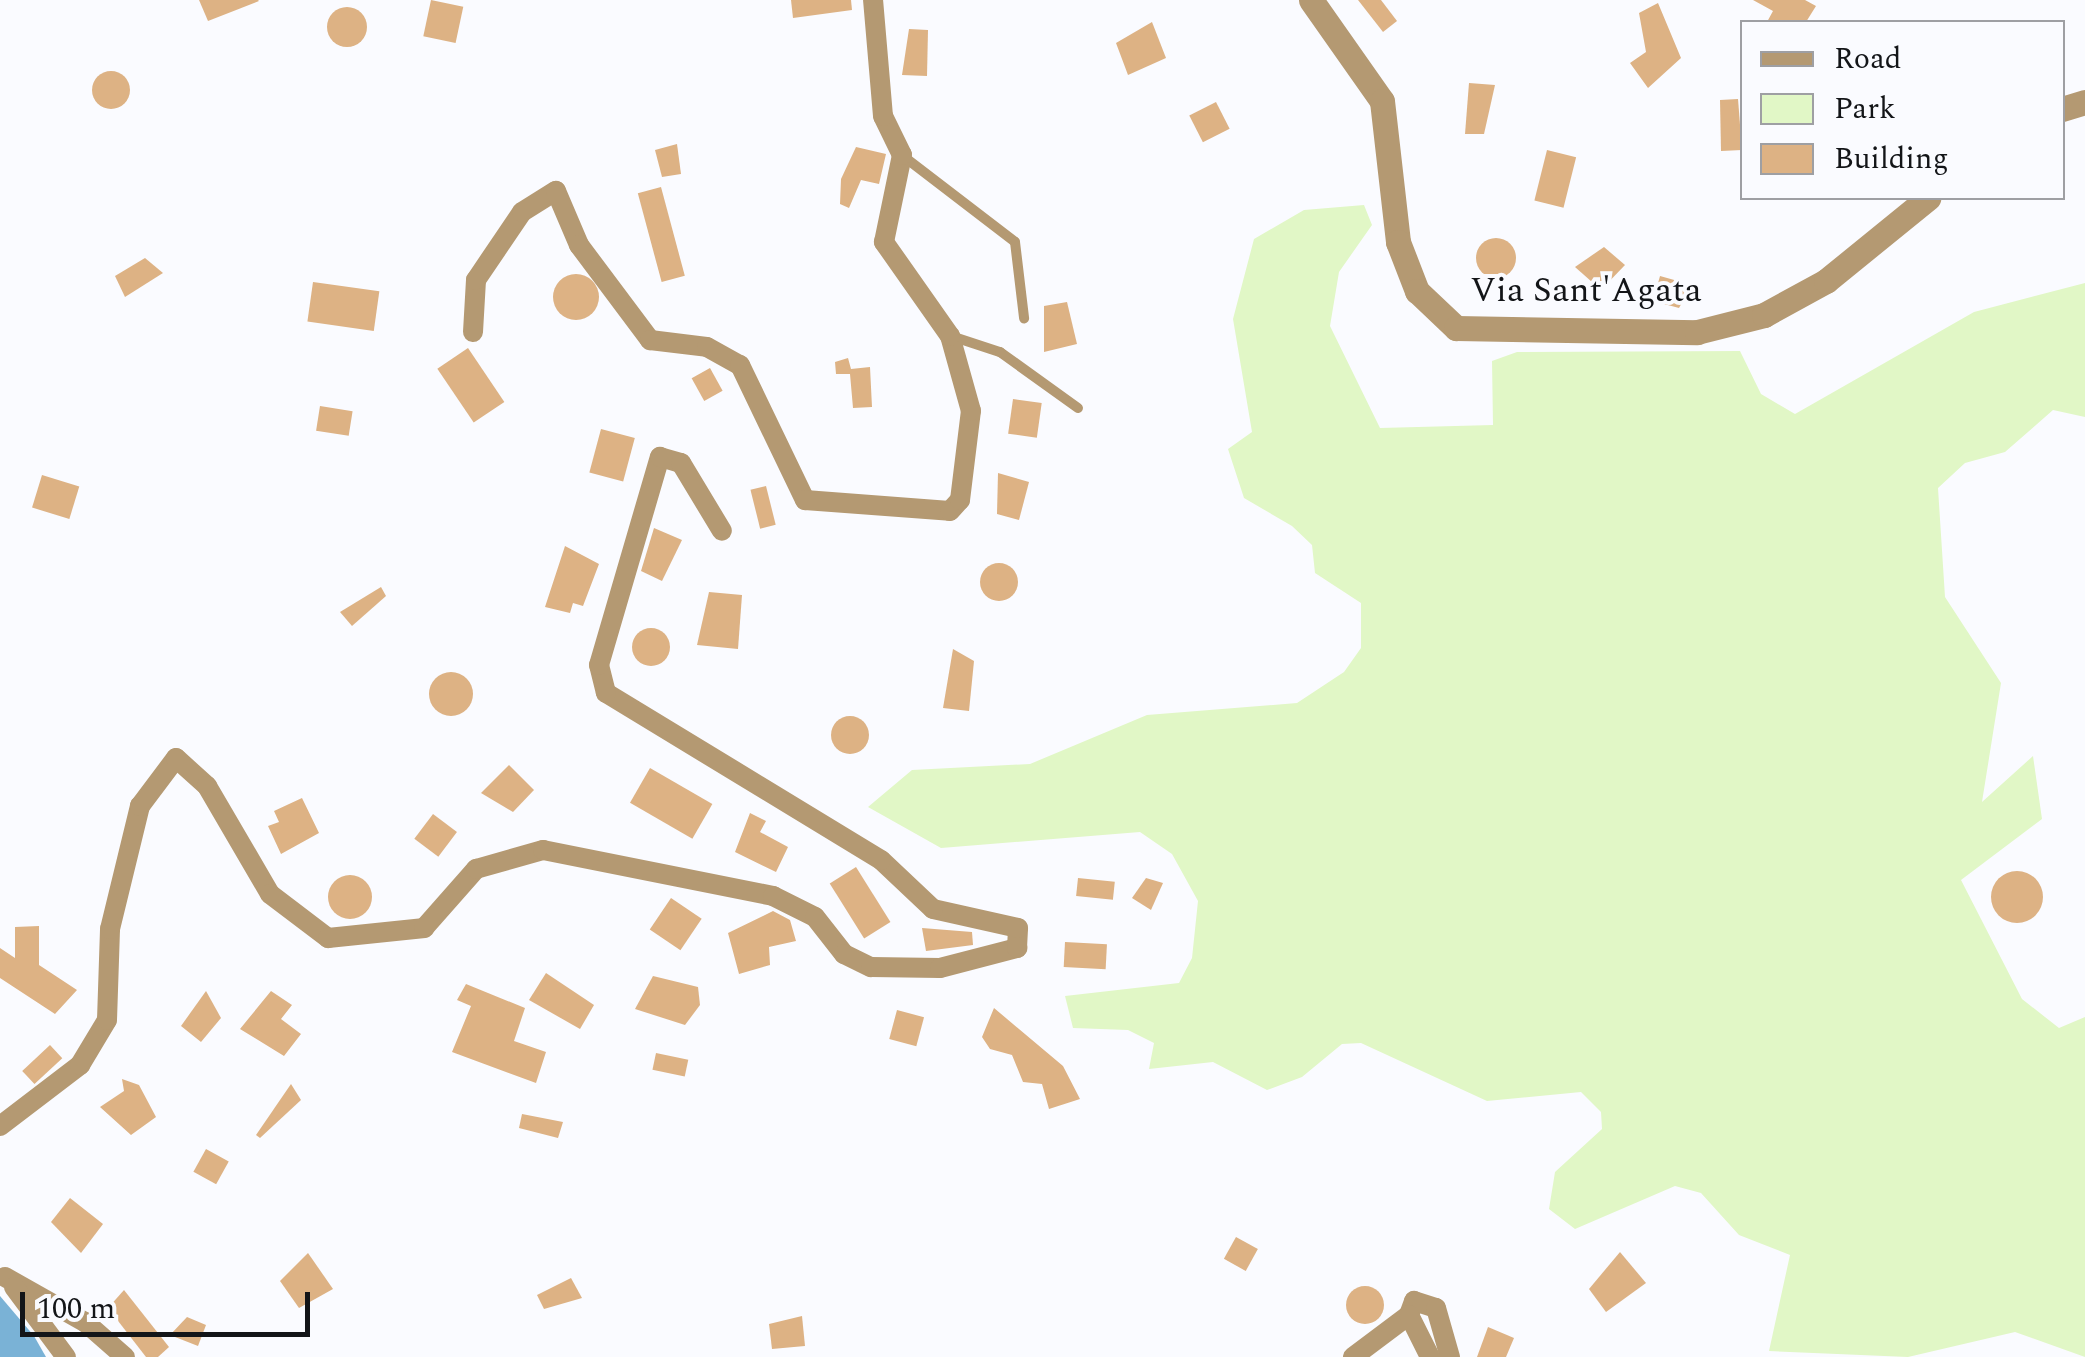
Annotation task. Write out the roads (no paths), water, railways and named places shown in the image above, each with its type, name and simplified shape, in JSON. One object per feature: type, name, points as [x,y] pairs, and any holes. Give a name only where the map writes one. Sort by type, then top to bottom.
[{"type":"street","points":[[473,332],[476,280],[522,212],[556,191],[579,245],[650,340],[707,346],[740,365],[806,500],[950,511],[960,500],[971,411],[950,336],[884,242],[902,155],[882,116],[874,0]]},
{"type":"street","name":"Via Sant'Agata","points":[[1311,0],[1382,101],[1398,242],[1417,291],[1456,328],[1697,332],[1764,315],[1826,281],[1926,200]]},
{"type":"street","points":[[0,1126],[80,1065],[107,1020],[110,930],[140,806],[176,758],[207,786],[270,894],[328,938],[424,928],[476,870],[543,850],[786,901],[871,967],[940,968],[1009,952],[1022,940],[1018,928],[932,910],[881,860],[612,700],[600,676],[624,560],[660,457],[681,462],[722,531]]},
{"type":"street","points":[[3,1274],[66,1357]]},
{"type":"street","points":[[3,1274],[85,1322],[126,1357]]},
{"type":"street","points":[[1354,1357],[1410,1315],[1414,1302],[1436,1308],[1450,1357]]},
{"type":"street","points":[[1410,1315],[1430,1357]]},
{"type":"lane","points":[[902,155],[1015,242],[1024,318]]},
{"type":"lane","points":[[950,336],[1000,352],[1078,408]]},
{"type":"water","points":[[0,1296],[34,1336],[46,1357],[0,1357]]}]
